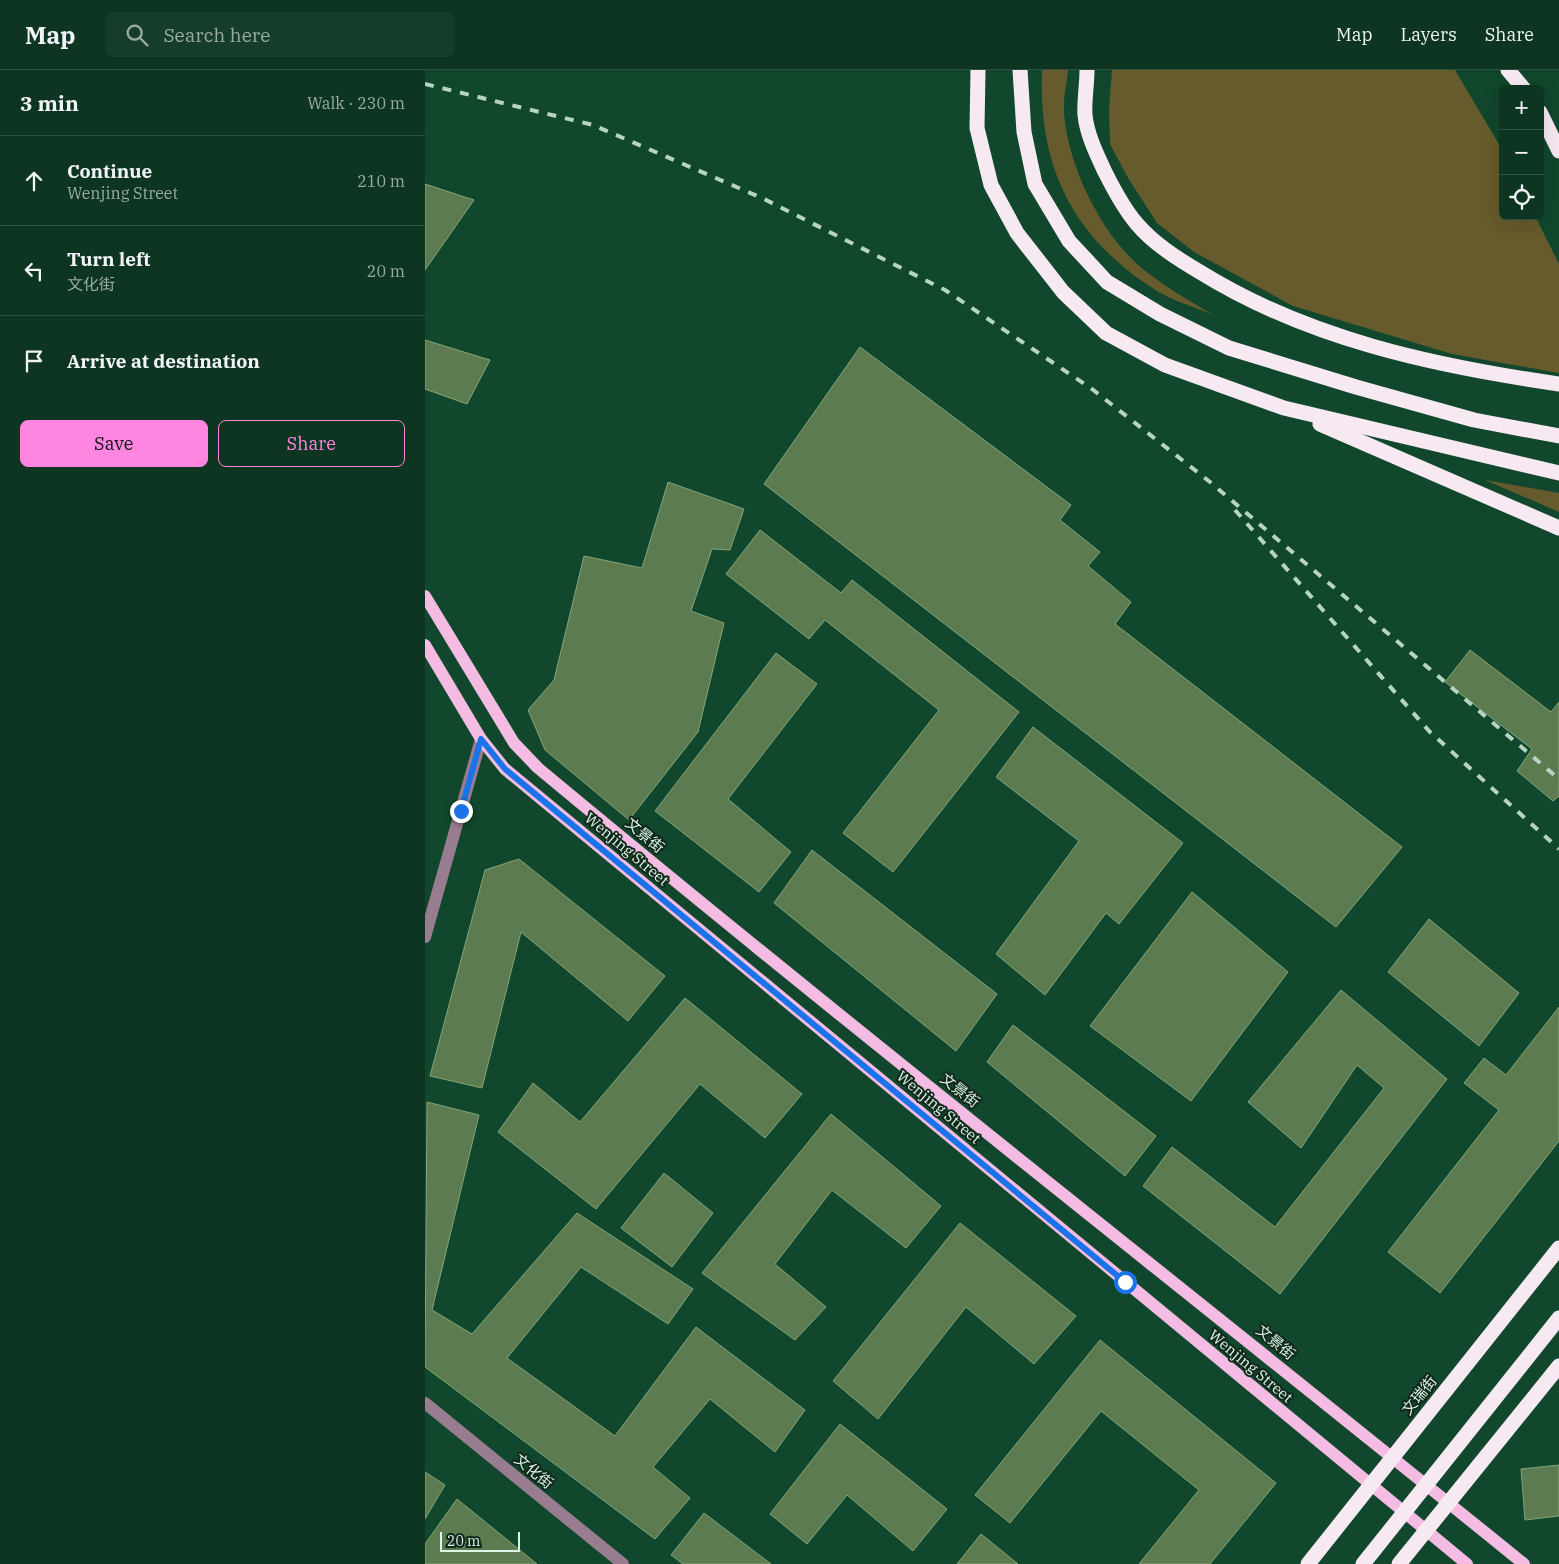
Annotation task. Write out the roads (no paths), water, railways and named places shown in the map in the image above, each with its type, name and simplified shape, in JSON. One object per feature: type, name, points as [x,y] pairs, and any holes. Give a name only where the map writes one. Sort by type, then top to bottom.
[{"type":"highway","points":[[978,70],[977,128],[991,185],[1017,233],[1063,292],[1106,333],[1165,365],[1284,408],[1559,528]]},
{"type":"highway","points":[[1020,70],[1024,132],[1035,184],[1069,240],[1107,282],[1160,314],[1229,348],[1357,388],[1474,420],[1559,436]]},
{"type":"highway","points":[[1087,70],[1085,116],[1095,153],[1137,224],[1173,256],[1257,304],[1321,330],[1392,353],[1507,377],[1559,384]]},
{"type":"highway","points":[[1508,70],[1521,85]]},
{"type":"highway","points":[[1522,70],[1528,85]]},
{"type":"highway","points":[[1544,120],[1559,151]]},
{"type":"highway","points":[[1284,408],[1559,472]]},
{"type":"highway","name":"文瑞街","points":[[1308,1564],[1559,1248]]},
{"type":"highway","points":[[1363,1564],[1559,1318]]},
{"type":"highway","points":[[1399,1564],[1559,1366]]},
{"type":"main road","name":"文景街","points":[[425,596],[514,743],[538,768],[742,938],[1524,1564]]},
{"type":"main road","name":"Wenjing Street","points":[[425,645],[481,739],[505,769],[1467,1564]]},
{"type":"street","points":[[425,937],[481,739]]},
{"type":"street","name":"文化街","points":[[425,1403],[623,1564]]},
{"type":"railway","points":[[425,84],[593,125],[762,198],[945,290],[1092,389],[1210,482],[1559,779]]},
{"type":"railway","points":[[1235,510],[1429,731],[1559,849]]}]
